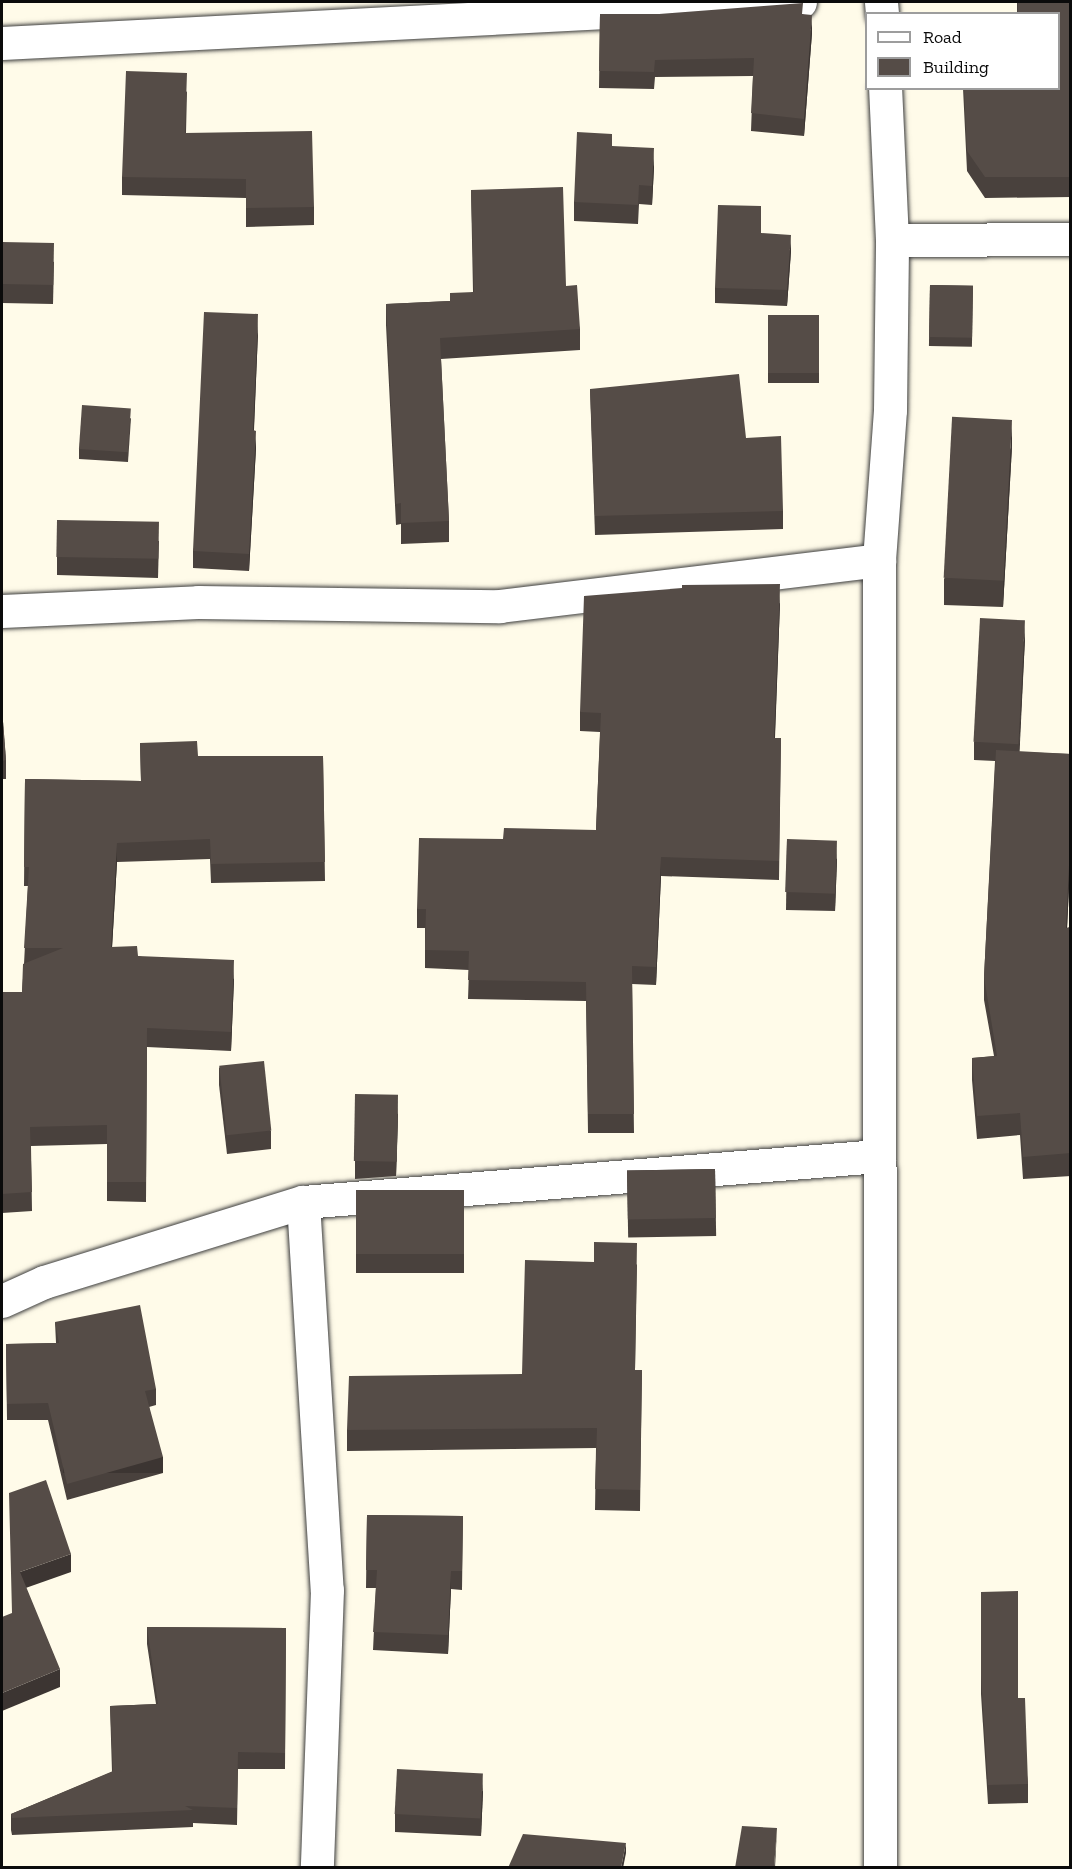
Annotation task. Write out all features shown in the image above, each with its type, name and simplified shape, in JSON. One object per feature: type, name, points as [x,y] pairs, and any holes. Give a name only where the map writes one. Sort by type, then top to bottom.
[{"type":"street","points":[[2,43],[800,2]]},
{"type":"street","points":[[880,1868],[879,560],[890,410],[892,240],[885,90]]},
{"type":"street","points":[[892,240],[1071,239]]},
{"type":"street","points":[[2,611],[198,602],[500,606],[879,560]]},
{"type":"street","points":[[2,1301],[44,1282],[303,1202],[879,1156]]},
{"type":"street","points":[[303,1202],[327,1590],[316,1868]]},
{"type":"building","points":[[1018,2],[1071,2],[1071,177],[985,177],[967,151],[964,90],[1060,90],[1060,12],[1018,12]]},
{"type":"building","points":[[803,3],[802,14],[812,15],[804,119],[751,113],[754,58],[655,60],[654,72],[599,71],[600,14],[659,14]]},
{"type":"building","points":[[126,71],[187,73],[185,133],[312,131],[314,207],[246,208],[246,179],[122,177]]},
{"type":"building","points":[[577,132],[612,134],[612,146],[654,148],[652,186],[639,185],[638,205],[574,202]]},
{"type":"building","points":[[563,187],[566,286],[577,285],[580,329],[440,338],[449,521],[401,523],[401,503],[396,504],[386,304],[450,301],[450,293],[474,292],[471,190]]},
{"type":"building","points":[[718,205],[761,206],[761,233],[791,235],[787,290],[715,288]]},
{"type":"building","points":[[2,242],[54,243],[53,285],[2,284]]},
{"type":"building","points":[[930,285],[973,286],[972,338],[929,337]]},
{"type":"building","points":[[204,312],[258,314],[253,430],[256,431],[249,554],[193,551]]},
{"type":"building","points":[[768,315],[819,315],[819,373],[768,373]]},
{"type":"building","points":[[739,374],[746,438],[781,436],[783,511],[595,516],[590,389]]},
{"type":"building","points":[[82,405],[131,408],[128,452],[79,449]]},
{"type":"building","points":[[952,417],[1012,420],[1004,581],[944,578]]},
{"type":"building","points":[[57,520],[159,522],[158,559],[56,557]]},
{"type":"building","points":[[780,584],[774,738],[781,738],[779,861],[661,857],[656,967],[632,966],[634,1114],[588,1114],[586,982],[468,980],[469,951],[425,950],[426,909],[417,909],[419,838],[503,839],[504,828],[596,830],[601,713],[580,712],[584,596],[682,588],[682,585]]},
{"type":"building","points":[[980,618],[1025,620],[1018,744],[974,742]]},
{"type":"building","points":[[2,709],[6,760],[2,761]]},
{"type":"building","points":[[197,741],[198,756],[323,756],[325,862],[211,864],[210,839],[117,843],[111,947],[137,946],[138,956],[234,960],[231,1032],[147,1028],[146,1182],[107,1182],[107,1125],[30,1127],[32,1192],[2,1194],[2,992],[22,992],[23,964],[63,948],[24,948],[29,867],[24,867],[25,779],[141,781],[140,743]]},
{"type":"building","points":[[996,750],[1071,754],[1071,824],[1066,928],[1071,927],[1071,1153],[1023,1157],[1020,1113],[977,1116],[972,1058],[997,1056],[984,977]]},
{"type":"building","points":[[787,839],[837,841],[835,894],[785,892]]},
{"type":"building","points":[[264,1061],[271,1131],[227,1135],[219,1066]]},
{"type":"building","points":[[355,1094],[398,1095],[397,1162],[354,1161]]},
{"type":"building","points":[[715,1169],[716,1218],[628,1220],[627,1171]]},
{"type":"building","points":[[356,1190],[464,1190],[464,1254],[356,1254]]},
{"type":"building","points":[[594,1242],[637,1243],[635,1370],[642,1370],[640,1490],[595,1489],[597,1428],[347,1430],[349,1376],[522,1374],[525,1260],[594,1262]]},
{"type":"building","points":[[140,1305],[156,1389],[145,1391],[163,1457],[67,1484],[48,1403],[7,1404],[6,1344],[59,1343],[55,1322]]},
{"type":"building","points":[[46,1480],[71,1554],[20,1572],[60,1669],[2,1693],[2,1617],[12,1613],[9,1493]]},
{"type":"building","points":[[367,1515],[463,1516],[462,1571],[451,1571],[448,1635],[373,1632],[377,1570],[366,1570]]},
{"type":"building","points":[[1018,1591],[1018,1698],[1025,1698],[1028,1784],[988,1785],[981,1676],[981,1592]]},
{"type":"building","points":[[147,1627],[286,1628],[285,1753],[238,1752],[237,1808],[185,1806],[193,1810],[12,1818],[11,1814],[113,1771],[110,1706],[158,1704]]},
{"type":"building","points":[[397,1769],[483,1774],[481,1818],[395,1814]]},
{"type":"building","points":[[742,1826],[777,1828],[774,1868],[735,1868]]},
{"type":"building","points":[[523,1834],[626,1843],[621,1868],[508,1868]]}]
